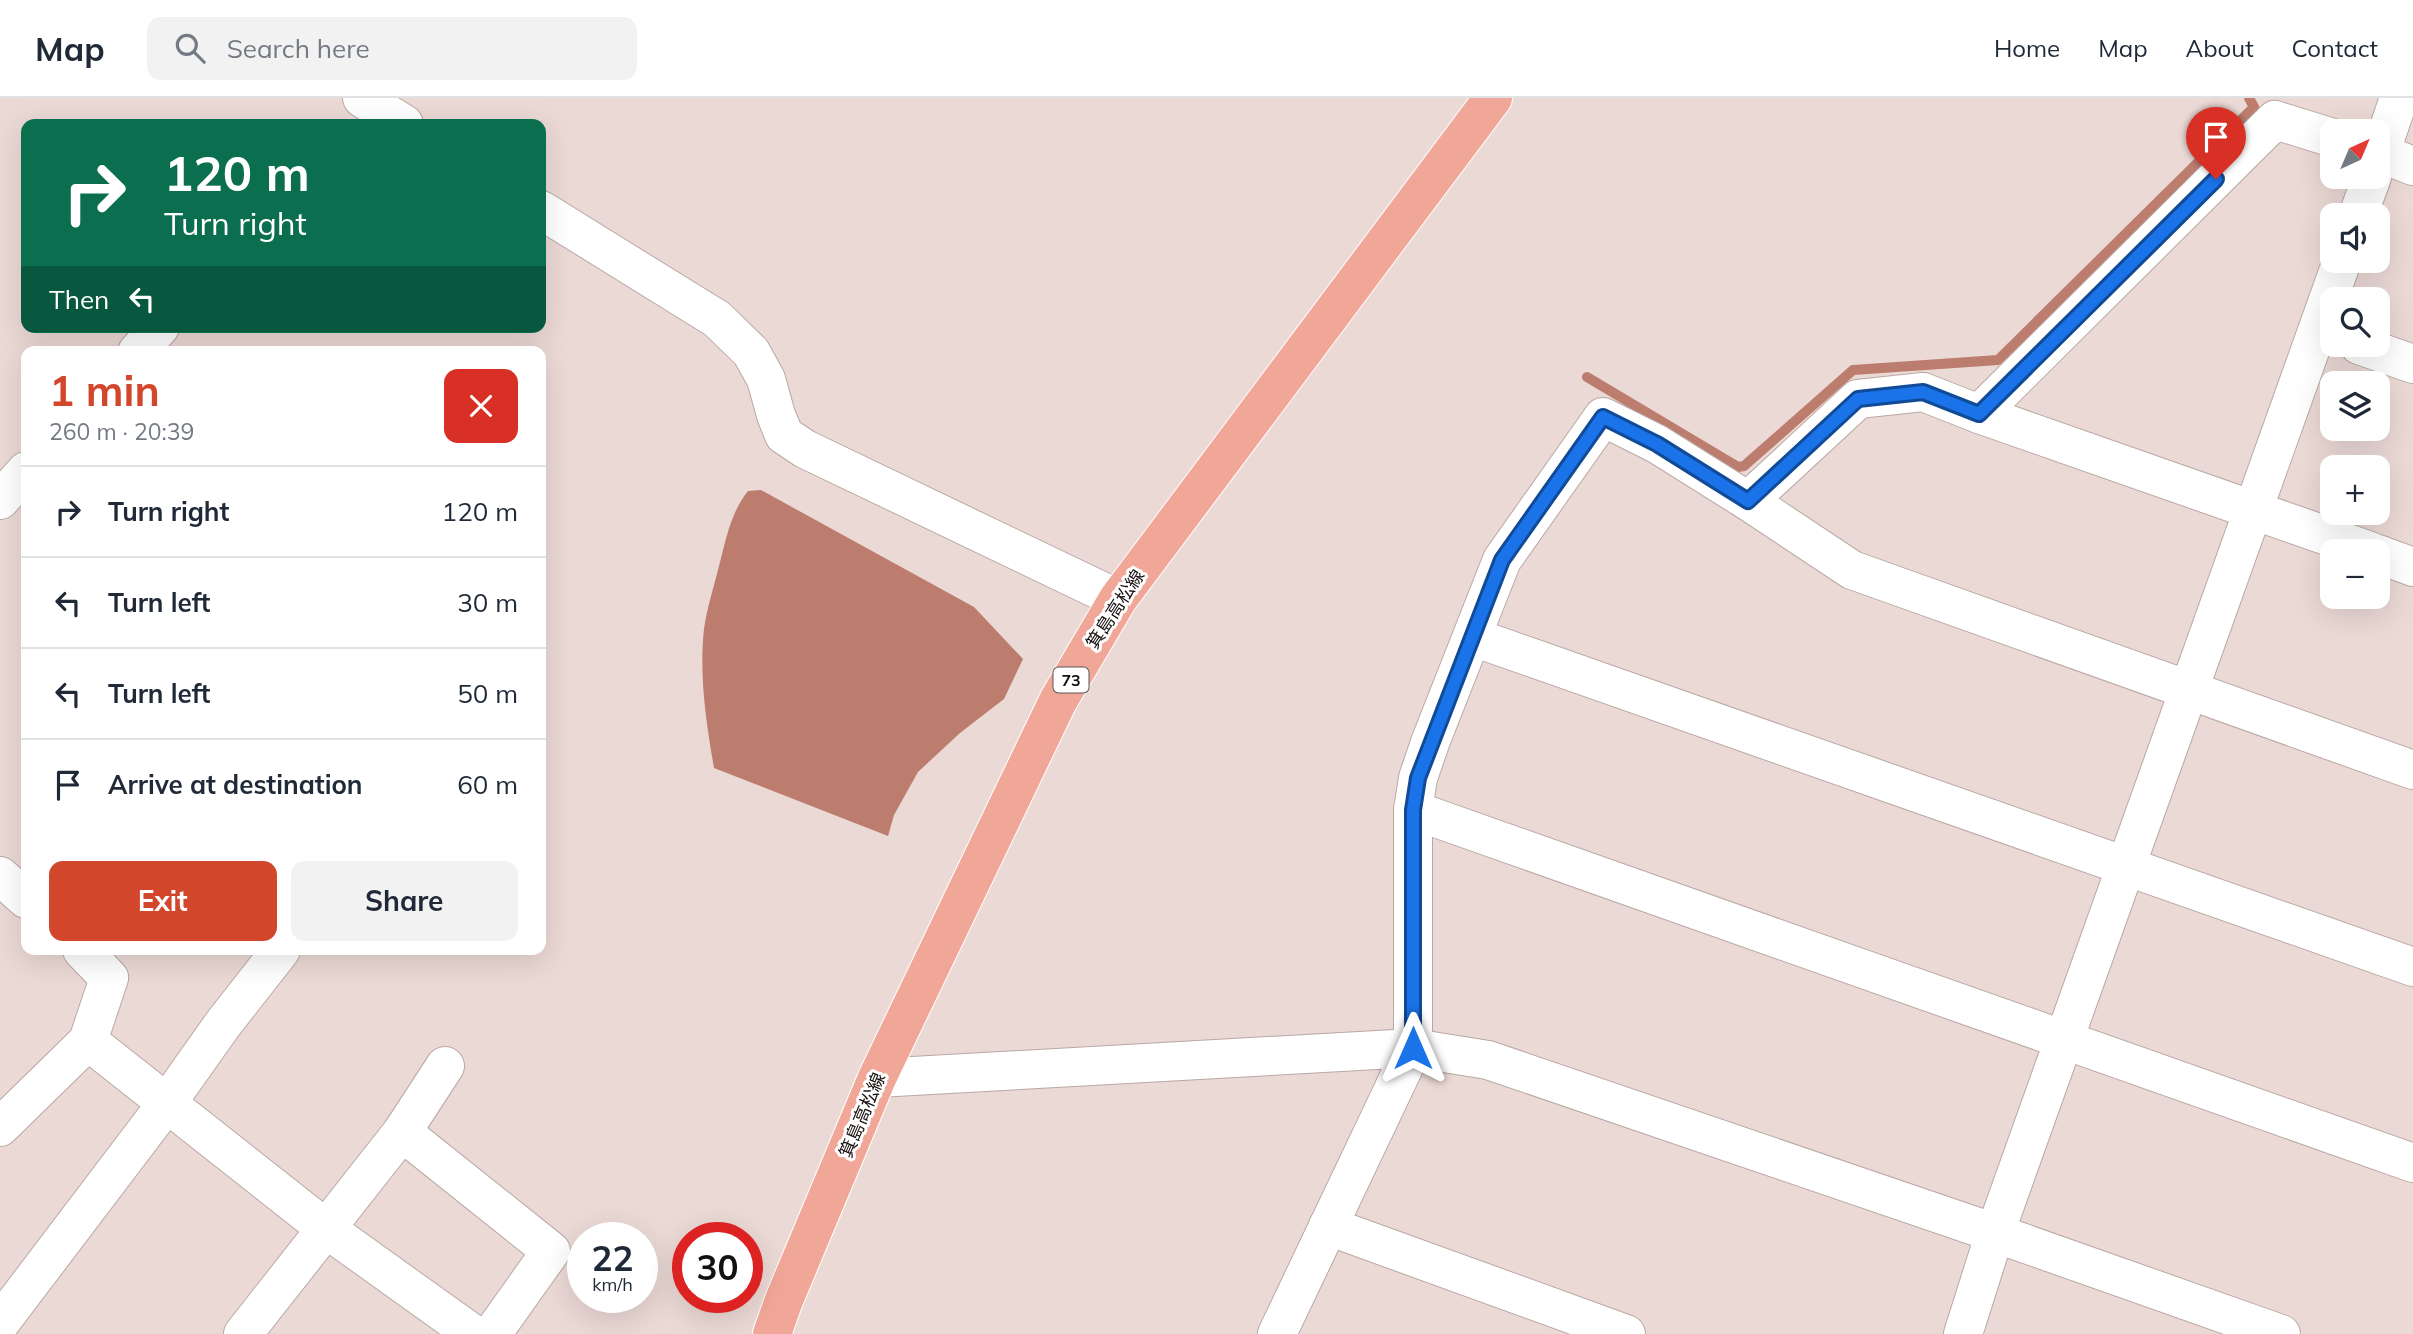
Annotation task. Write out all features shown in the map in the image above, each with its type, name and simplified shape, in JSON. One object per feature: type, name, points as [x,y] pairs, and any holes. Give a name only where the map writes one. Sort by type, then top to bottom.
[{"type":"main road","name":"箕島高松線","points":[[772,1334],[877,1078],[1058,701],[1118,599],[1493,98]]},
{"type":"street","points":[[2390,136],[2399,98]]},
{"type":"street","points":[[361,105],[393,119]]},
{"type":"street","points":[[1979,414],[2275,120],[2320,134]]},
{"type":"street","points":[[546,213],[717,320],[751,352],[766,379],[784,435],[818,455],[1118,599]]},
{"type":"street","points":[[143,346],[154,333]]},
{"type":"street","points":[[1963,1334],[1995,1233],[2253,510],[2320,344]]},
{"type":"street","points":[[2390,356],[2413,365]]},
{"type":"street","points":[[1748,501],[1858,399],[1923,392],[2336,539]]},
{"type":"street","points":[[1277,1334],[1413,1048],[1413,810],[1418,778],[1426,753],[1502,560],[1603,417],[1657,444],[1852,570],[2413,769]]},
{"type":"street","points":[[0,500],[21,477]]},
{"type":"street","points":[[2390,558],[2413,566]]},
{"type":"street","points":[[1472,636],[2413,967]]},
{"type":"street","points":[[1413,810],[2413,1163]]},
{"type":"street","points":[[0,876],[21,895]]},
{"type":"street","points":[[0,1127],[88,1041],[109,978],[87,955]]},
{"type":"street","points":[[12,1334],[0,1324],[277,955]]},
{"type":"street","points":[[88,1041],[325,1228],[473,1334]]},
{"type":"street","points":[[877,1078],[1413,1048],[1488,1060],[2281,1334]]},
{"type":"street","points":[[243,1334],[402,1132],[445,1066]]},
{"type":"street","points":[[402,1132],[551,1251],[492,1334]]},
{"type":"street","points":[[1328,1226],[1626,1334]]},
{"type":"shaded area","points":[[761,490],[974,607],[1023,659],[1004,699],[960,733],[918,772],[894,815],[888,836],[714,768],[703,681],[705,621],[733,517],[748,491]]},
{"type":"waterway","points":[[1587,377],[1738,467],[1744,466],[1853,370],[1998,360],[2254,107],[2249,98]]},
{"type":"route","points":[[1413,1048],[1413,810],[1418,778],[1502,560],[1603,417],[1657,444],[1748,501],[1858,399],[1923,392],[1979,414],[2216,179]]}]
